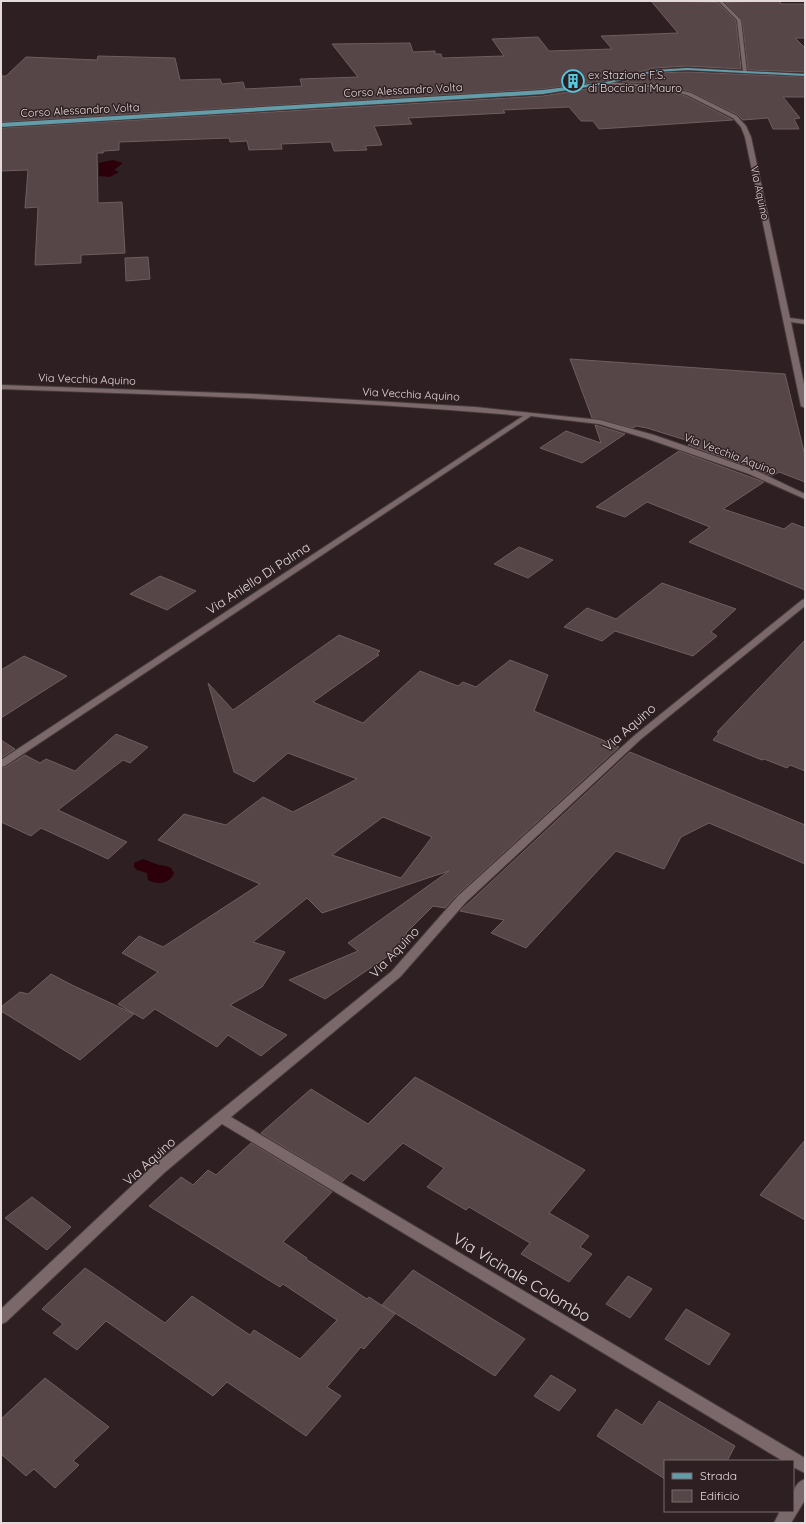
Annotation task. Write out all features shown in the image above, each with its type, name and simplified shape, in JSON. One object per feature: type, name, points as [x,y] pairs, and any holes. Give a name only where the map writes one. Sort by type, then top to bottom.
[{"type":"main road","name":"Corso Alessandro Volta","points":[[1,125],[543,92],[606,83],[636,75],[669,70],[687,69],[805,75]]},
{"type":"street","points":[[720,1],[739,20],[745,72]]},
{"type":"street","name":"Via Aquino","points":[[606,83],[662,87],[679,91],[728,113],[743,126],[749,145],[805,406]]},
{"type":"street","points":[[787,320],[805,322]]},
{"type":"street","name":"Via Vecchia Aquino","points":[[1,387],[253,396],[476,409],[600,422],[651,437],[752,472],[805,498]]},
{"type":"street","name":"Via Aniello Di Palma","points":[[1,764],[530,414]]},
{"type":"street","name":"Via Aquino","points":[[1,1318],[159,1169],[396,974],[462,898],[638,737],[805,602]]},
{"type":"street","name":"Via Vicinale Colombo","points":[[222,1118],[805,1466]]},
{"type":"street","points":[[794,1503],[805,1486]]},
{"type":"street","points":[[782,1523],[788,1512]]},
{"type":"shaded area","points":[[113,160],[123,163],[114,170],[119,172],[110,177],[99,176],[99,163]]},
{"type":"shaded area","points":[[143,859],[171,868],[174,873],[172,877],[167,881],[160,883],[148,880],[147,873],[137,870],[134,867],[134,863]]},
{"type":"building","points":[[651,1],[717,2],[736,21],[741,69],[687,66],[655,68],[606,81],[543,89],[1,122],[1,76],[6,76],[26,57],[97,60],[98,56],[175,58],[180,80],[220,79],[222,84],[243,82],[245,89],[302,86],[300,79],[358,77],[332,44],[410,43],[413,52],[435,51],[435,54],[441,54],[442,58],[504,56],[492,39],[538,37],[549,51],[612,49],[601,36],[678,33]]},
{"type":"building","points":[[780,1],[781,4],[805,4],[805,38],[795,38],[805,48],[805,72],[748,70],[742,20],[725,2]]},
{"type":"building","points":[[687,72],[805,77],[805,97],[783,97],[800,118],[794,119],[799,129],[773,129],[768,118],[743,120],[738,115],[691,92],[662,84],[622,82],[655,73]]},
{"type":"building","points":[[605,86],[662,89],[686,96],[733,120],[599,129],[593,121],[581,121],[569,107],[503,110],[505,113],[408,118],[412,124],[374,126],[382,145],[365,146],[367,150],[334,151],[331,142],[281,144],[282,149],[249,150],[247,141],[230,142],[229,138],[119,142],[119,150],[97,153],[98,203],[122,202],[125,253],[81,255],[81,263],[35,265],[38,207],[25,208],[28,170],[1,171],[1,128],[543,96]]},
{"type":"building","points":[[148,257],[150,279],[126,281],[125,258]]},
{"type":"building","points":[[570,359],[785,374],[805,456],[805,482],[779,472],[772,476],[688,445],[692,442],[647,428],[636,426],[633,428],[592,418]]},
{"type":"building","points":[[595,425],[625,434],[582,463],[540,448],[566,431],[601,443]]},
{"type":"building","points":[[679,451],[764,482],[723,509],[784,529],[792,523],[805,528],[805,590],[689,542],[710,527],[647,502],[625,517],[596,507]]},
{"type":"building","points":[[519,547],[553,560],[528,578],[494,564]]},
{"type":"building","points":[[160,576],[196,591],[167,610],[130,594]]},
{"type":"building","points":[[662,583],[736,609],[711,632],[717,636],[693,656],[615,631],[602,641],[564,627],[587,608],[616,619]]},
{"type":"building","points":[[339,635],[380,651],[377,654],[379,655],[313,702],[363,723],[420,671],[458,686],[463,682],[476,687],[510,660],[548,675],[534,711],[619,747],[457,895],[445,908],[433,906],[406,933],[410,939],[406,942],[407,943],[325,999],[289,980],[358,951],[348,943],[449,871],[322,913],[307,898],[253,942],[285,952],[262,987],[230,1005],[287,1035],[261,1056],[228,1035],[217,1047],[155,1009],[143,1019],[118,1004],[158,972],[122,953],[139,936],[163,947],[260,884],[158,840],[184,814],[226,825],[263,797],[293,812],[357,779],[288,753],[254,782],[234,772],[208,683],[233,710]],"holes":[[[383,817],[432,837],[401,878],[332,855]]]},
{"type":"building","points":[[805,640],[805,771],[790,765],[787,768],[764,759],[762,760],[713,740],[719,733],[717,732]]},
{"type":"building","points":[[24,656],[67,676],[1,718],[1,670]]},
{"type":"building","points":[[116,734],[148,747],[130,763],[123,760],[58,810],[127,842],[108,859],[41,828],[31,836],[1,822],[1,768],[6,767],[25,755],[40,763],[46,759],[75,771]]},
{"type":"building","points":[[1,740],[15,749],[1,758]]},
{"type":"building","points":[[630,752],[805,825],[805,864],[709,823],[681,837],[664,869],[616,851],[526,948],[491,933],[504,920],[460,911]]},
{"type":"building","points":[[51,974],[134,1014],[80,1060],[1,1011],[1,1007],[20,992],[28,994]]},
{"type":"building","points":[[415,1077],[585,1170],[549,1213],[589,1236],[580,1247],[592,1254],[569,1282],[521,1254],[530,1243],[469,1207],[466,1210],[427,1187],[444,1168],[403,1143],[364,1181],[351,1173],[342,1182],[261,1133],[311,1089],[368,1124]]},
{"type":"building","points":[[805,1140],[805,1220],[760,1195]]},
{"type":"building","points":[[251,1143],[332,1192],[283,1242],[367,1299],[369,1297],[395,1314],[364,1349],[361,1347],[327,1387],[341,1396],[306,1436],[227,1382],[213,1396],[106,1321],[77,1350],[53,1333],[63,1324],[42,1309],[85,1268],[165,1323],[192,1296],[250,1335],[254,1330],[300,1359],[337,1320],[283,1284],[280,1287],[149,1206],[181,1177],[193,1185],[208,1170],[216,1175]]},
{"type":"building","points":[[32,1197],[71,1227],[47,1250],[5,1218]]},
{"type":"building","points":[[413,1270],[525,1339],[495,1376],[382,1305]]},
{"type":"building","points":[[628,1276],[652,1289],[630,1318],[606,1304]]},
{"type":"building","points":[[686,1309],[730,1334],[709,1365],[665,1339]]},
{"type":"building","points":[[551,1375],[576,1390],[559,1411],[534,1396]]},
{"type":"building","points":[[45,1378],[109,1427],[73,1461],[79,1465],[55,1488],[34,1469],[26,1476],[1,1454],[1,1419]]},
{"type":"building","points":[[659,1401],[735,1446],[728,1460],[664,1460],[664,1478],[597,1436],[616,1409],[642,1425]]},
{"type":"place","name":"ex Stazione F.S. di Boccia al Mauro","points":[[573,81]]}]
